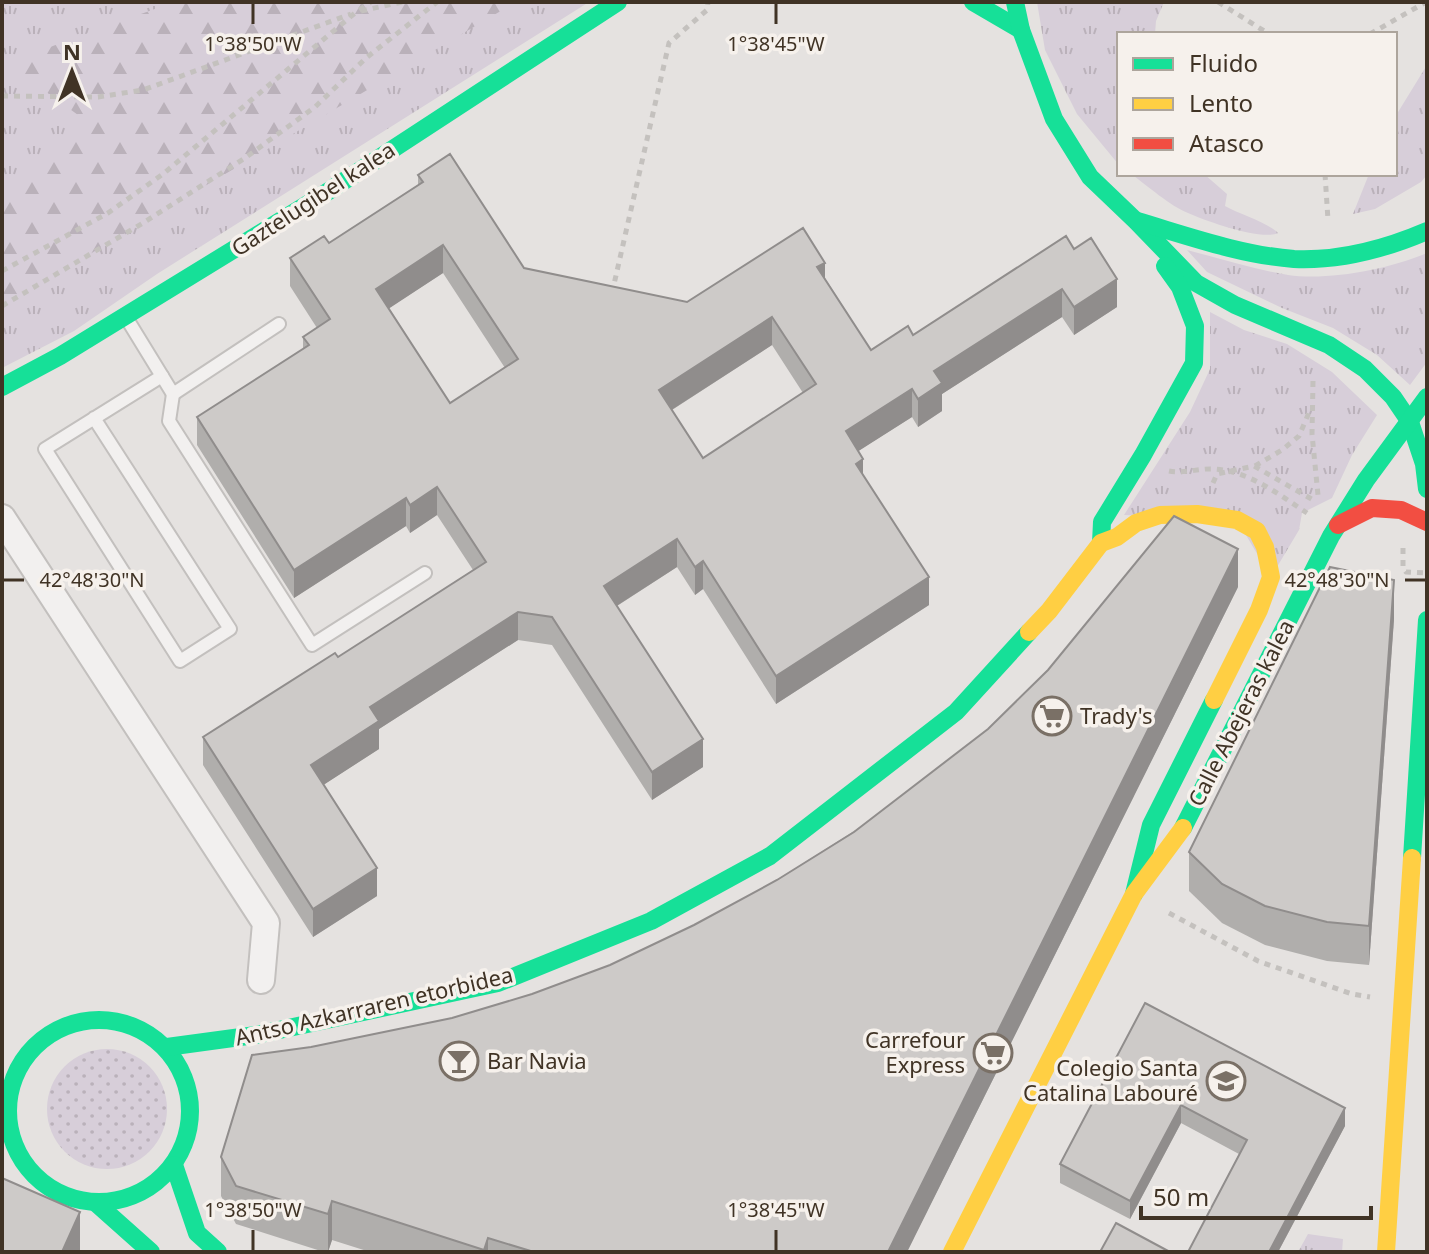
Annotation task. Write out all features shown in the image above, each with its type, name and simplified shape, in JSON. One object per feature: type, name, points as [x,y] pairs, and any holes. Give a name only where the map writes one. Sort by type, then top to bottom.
[{"type":"street","name":"Gaztelugibel kalea","points":[[2,387],[60,356],[321,196],[618,2]]},
{"type":"street","points":[[973,2],[1021,30]]},
{"type":"street","points":[[1015,2],[1021,30],[1054,119],[1090,177],[1196,283],[1235,305],[1329,345],[1365,369],[1393,397],[1410,422],[1424,464],[1427,489]]},
{"type":"street","points":[[1136,221],[1235,248],[1290,259],[1340,258],[1373,252],[1427,231]]},
{"type":"street","name":"Antso Azkarraren etorbidea","points":[[1101,543],[1102,522],[1194,363],[1195,326],[1180,287],[1136,221]]},
{"type":"street","name":"Calle Abejeras kalea","points":[[952,1252],[1134,894],[1180,834],[1338,525],[1366,480],[1427,397]]},
{"type":"street","points":[[1338,525],[1372,508],[1401,510],[1427,522]]},
{"type":"street","name":"Antso Azkarraren etorbidea","points":[[167,1047],[256,1035],[498,983],[651,921],[770,856],[956,712],[1049,611],[1101,543],[1117,537],[1136,523],[1160,515],[1197,514],[1237,520]]},
{"type":"street","points":[[2,518],[266,923],[261,980]]},
{"type":"street","name":"Calle Abejeras kalea","points":[[1134,894],[1151,825],[1259,610],[1271,577],[1265,547],[1257,531],[1237,520]]},
{"type":"street","points":[[1386,1252],[1427,620]]},
{"type":"street","points":[[118,1020],[141,1028],[167,1047],[189,1089],[190,1128],[174,1165],[143,1192],[128,1198],[96,1203],[77,1200],[47,1187],[8,1147],[9,1088],[26,1044],[72,1022],[118,1020]]},
{"type":"street","points":[[174,1165],[197,1233],[218,1252]]},
{"type":"street","points":[[96,1203],[151,1252]]},
{"type":"lane","points":[[126,316],[173,394],[169,421],[312,645],[425,573]]},
{"type":"lane","points":[[173,394],[279,324]]},
{"type":"lane","points":[[94,418],[230,629],[180,661],[45,449],[94,418],[162,376]]},
{"type":"path","points":[[2,271],[108,213],[163,174],[371,2]]},
{"type":"path","points":[[2,96],[98,97],[143,90],[355,13],[402,2]]},
{"type":"path","points":[[2,306],[143,223],[245,158],[315,107],[366,58],[437,2]]},
{"type":"path","points":[[611,299],[669,43],[707,10],[708,2]]},
{"type":"path","points":[[1218,2],[1266,32]]},
{"type":"path","points":[[1374,32],[1426,2]]},
{"type":"path","points":[[1325,176],[1328,220]]},
{"type":"path","points":[[1254,466],[1319,504],[1312,434],[1313,381]]},
{"type":"path","points":[[1210,488],[1217,474],[1254,466],[1282,450],[1299,436],[1312,406]]},
{"type":"path","points":[[1411,573],[1427,573]]},
{"type":"path","points":[[1169,913],[1258,961],[1352,994]]},
{"type":"green space","points":[[2,2],[589,2],[157,274],[74,331],[2,368]]},
{"type":"green space","points":[[174,2],[516,2],[2,306],[2,197],[85,120],[6,63]]},
{"type":"green space","points":[[1037,2],[1164,2],[1155,32],[1117,32],[1117,163],[1077,114],[1045,50]]},
{"type":"green space","points":[[1427,65],[1427,175],[1421,182],[1375,209],[1353,214],[1368,176],[1397,176],[1397,114]]},
{"type":"green space","points":[[1134,176],[1206,176],[1227,194],[1225,206],[1278,233],[1260,234],[1220,225],[1174,206]]},
{"type":"green space","points":[[1187,250],[1263,270],[1304,276],[1359,272],[1427,253],[1427,362],[1410,385],[1377,355],[1333,328],[1282,308],[1207,272]]},
{"type":"green space","points":[[1210,312],[1244,330],[1287,344],[1332,372],[1377,415],[1352,455],[1332,498],[1302,513],[1299,530],[1271,577],[1237,520],[1124,515],[1190,412],[1210,369]]},
{"type":"green space","points":[[107,1049],[130,1053],[150,1066],[163,1086],[167,1109],[163,1132],[150,1152],[130,1165],[107,1169],[84,1165],[64,1152],[51,1132],[47,1109],[51,1086],[64,1066],[84,1053]]},
{"type":"green space","points":[[1308,1234],[1343,1239],[1342,1252],[1298,1252]]},
{"type":"building","points":[[450,154],[524,268],[687,302],[803,228],[825,263],[817,267],[871,350],[908,326],[913,335],[1066,236],[1074,249],[1091,238],[1117,279],[1074,307],[1062,289],[934,371],[942,383],[918,399],[912,389],[846,431],[863,459],[856,464],[929,577],[776,676],[703,561],[695,567],[677,539],[604,586],[703,739],[652,772],[552,617],[518,612],[370,707],[379,721],[311,765],[377,868],[313,909],[203,737],[335,653],[338,657],[486,562],[437,487],[410,505],[406,498],[294,570],[197,417],[309,345],[303,337],[330,319],[290,258],[324,236],[329,243],[423,182],[418,175]],"holes":[[[443,245],[518,359],[450,403],[376,289]],[[772,317],[816,384],[703,458],[659,390]]]},
{"type":"building","points":[[1174,516],[1238,549],[888,1252],[534,1252],[488,1238],[484,1250],[332,1201],[328,1214],[236,1186],[221,1157],[252,1055],[311,1047],[452,1018],[532,994],[610,965],[694,925],[777,880],[854,832],[988,729],[1048,670]]},
{"type":"building","points":[[1330,567],[1394,580],[1369,926],[1327,922],[1265,906],[1222,884],[1189,852]]},
{"type":"building","points":[[1145,1003],[1345,1108],[1269,1252],[1188,1252],[1247,1140],[1181,1105],[1130,1201],[1060,1164]]},
{"type":"building","points":[[2,1178],[80,1212],[62,1252],[2,1252]]},
{"type":"building","points":[[1116,1223],[1170,1252],[1100,1252]]},
{"type":"traffic: fast","points":[[2,387],[60,356],[321,196],[618,2]]},
{"type":"traffic: fast","points":[[973,2],[1021,30]]},
{"type":"traffic: fast","points":[[1015,2],[1021,30],[1054,119],[1090,177],[1196,283],[1235,305],[1329,345],[1365,369],[1393,397],[1410,422],[1424,464],[1427,489]]},
{"type":"traffic: fast","points":[[1137,221],[1234,249],[1294,259],[1328,258],[1362,252],[1427,231]]},
{"type":"traffic: fast","points":[[1101,543],[1102,522],[1194,363],[1195,326],[1180,287],[1165,266]]},
{"type":"traffic: fast","points":[[1183,828],[1331,536],[1366,480],[1427,397]]},
{"type":"traffic: fast","points":[[1412,858],[1427,620]]},
{"type":"traffic: fast","points":[[167,1047],[256,1035],[498,983],[651,921],[770,856],[956,712],[1029,632]]},
{"type":"traffic: fast","points":[[1134,894],[1151,825],[1214,700]]},
{"type":"traffic: fast","points":[[99,1020],[117,1021],[134,1027],[164,1046],[183,1076],[189,1093],[190,1111],[189,1129],[183,1146],[164,1176],[134,1195],[117,1201],[99,1202],[81,1201],[64,1195],[34,1176],[15,1146],[9,1129],[8,1111],[9,1093],[15,1076],[34,1046],[64,1027],[81,1021],[99,1020]]},
{"type":"traffic: fast","points":[[174,1165],[197,1233],[218,1252]]},
{"type":"traffic: fast","points":[[96,1203],[151,1252]]},
{"type":"traffic: slow","points":[[1029,632],[1101,543],[1117,537],[1136,523],[1160,515],[1197,514],[1237,520],[1257,531],[1265,547],[1271,577],[1259,610],[1214,700]]},
{"type":"traffic: slow","points":[[952,1252],[1134,894],[1183,828]]},
{"type":"traffic: slow","points":[[1386,1252],[1412,858]]},
{"type":"traffic: jam","points":[[1338,525],[1372,508],[1401,510],[1427,522]]},
{"type":"place","name":"Trady's","points":[[1052,716]]},
{"type":"place","name":"Carrefour Express","points":[[993,1053]]},
{"type":"place","name":"Bar Navia","points":[[459,1061]]},
{"type":"place","name":"Colegio Santa Catalina Labouré","points":[[1226,1081]]}]
